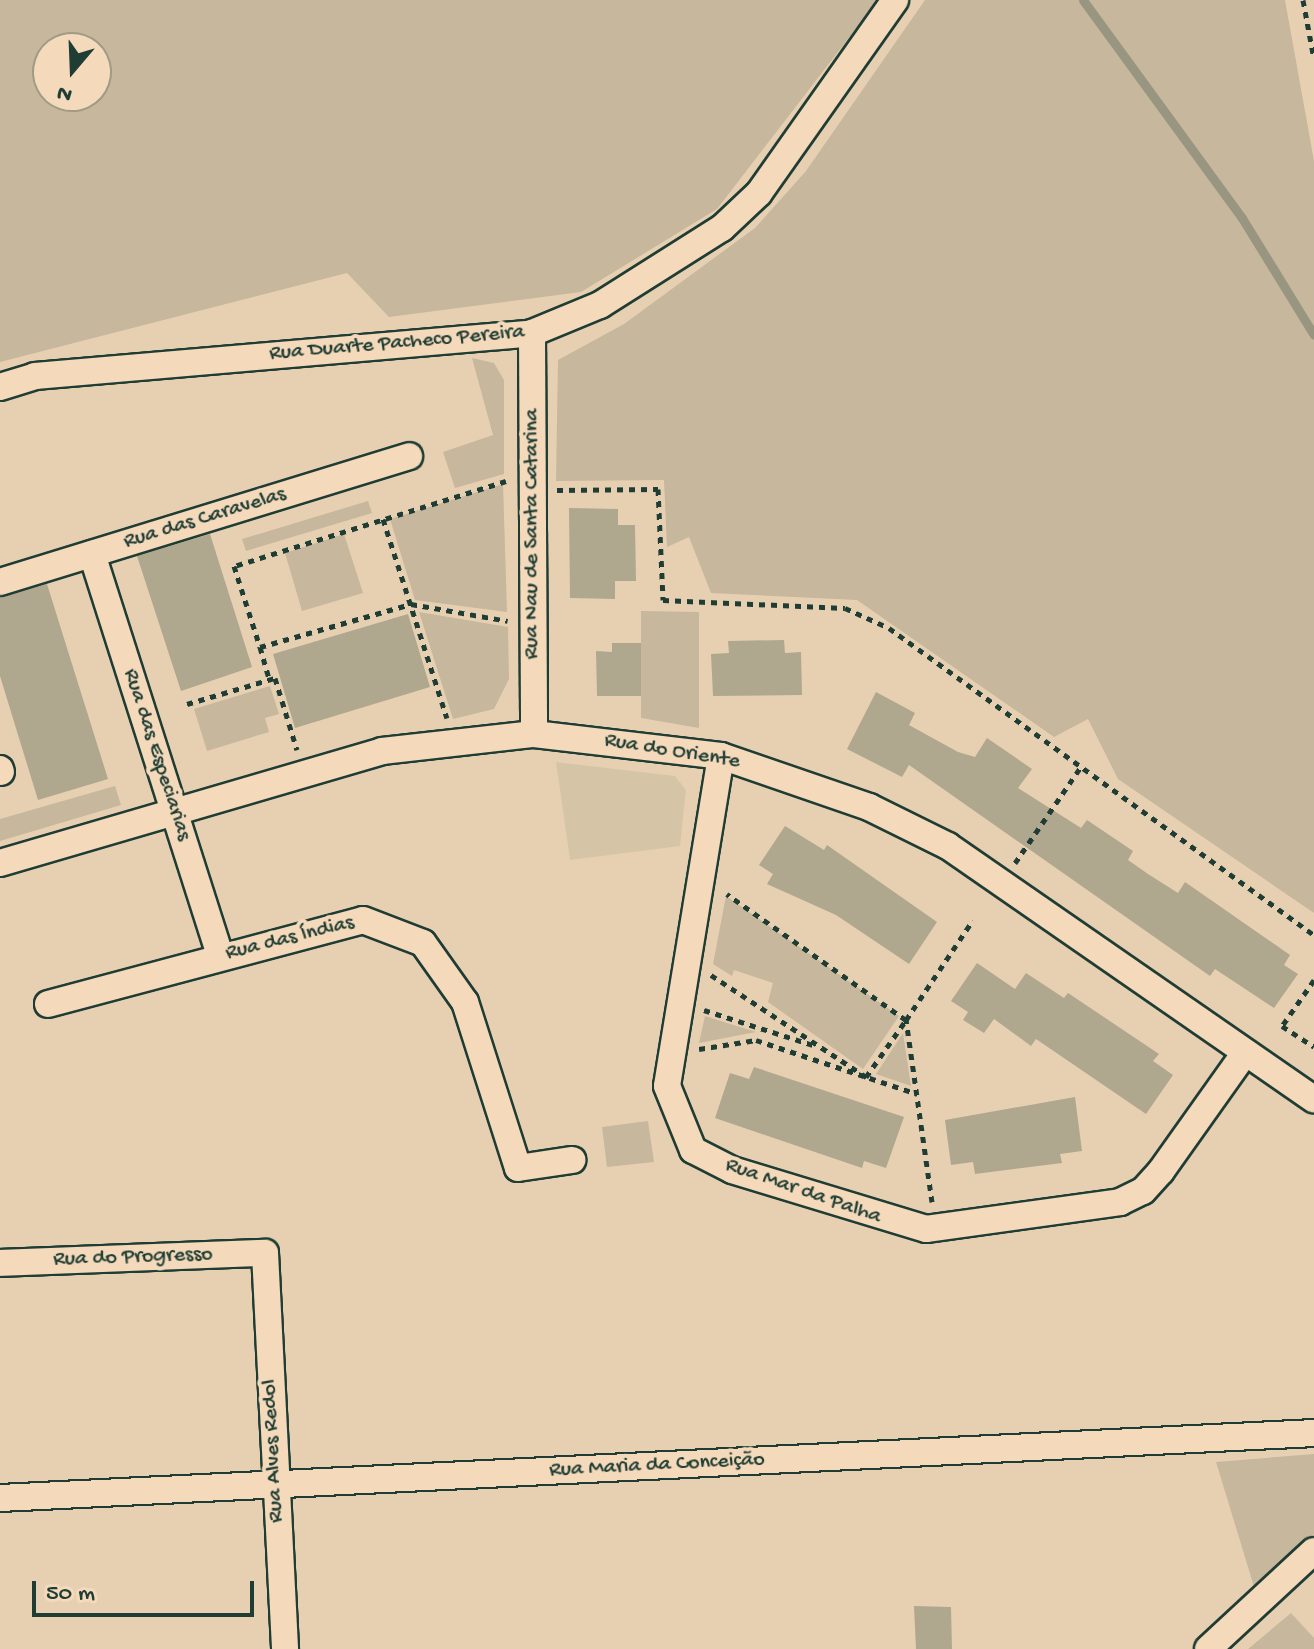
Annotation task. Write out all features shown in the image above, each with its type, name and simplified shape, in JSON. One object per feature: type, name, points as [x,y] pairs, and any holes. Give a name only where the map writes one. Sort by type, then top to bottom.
[{"type":"street","name":"Rua Duarte Pacheco Pereira","points":[[0,387],[35,376],[532,333],[600,305],[722,228],[759,193],[895,0]]},
{"type":"street","name":"Rua Nau de Santa Catarina","points":[[532,333],[534,734]]},
{"type":"street","name":"Rua das Caravelas","points":[[0,582],[409,456]]},
{"type":"street","name":"Rua das Especiarias","points":[[92,554],[220,955]]},
{"type":"street","name":"Rua do Oriente","points":[[0,863],[382,751],[534,734],[721,756],[869,807],[948,846],[1314,1099]]},
{"type":"street","name":"Rua Mar da Palha","points":[[721,756],[667,1086],[693,1150],[732,1170],[926,1229],[1120,1202],[1143,1191],[1161,1171],[1245,1053]]},
{"type":"street","name":"Rua das Índias","points":[[48,1004],[220,955],[363,920],[423,943],[465,1002],[518,1168],[572,1160]]},
{"type":"street","name":"Rua do Progresso","points":[[0,1263],[265,1253]]},
{"type":"street","name":"Rua Alves Redol","points":[[265,1253],[285,1649]]},
{"type":"street","name":"Rua Maria da Conceição","points":[[0,1498],[1314,1433]]},
{"type":"street","points":[[1208,1649],[1314,1551]]},
{"type":"path","points":[[1303,0],[1314,59]]},
{"type":"path","points":[[269,679],[234,566],[511,479]]},
{"type":"path","points":[[552,490],[658,489],[663,600],[845,608],[889,628],[1314,935]]},
{"type":"path","points":[[383,519],[449,723]]},
{"type":"path","points":[[260,647],[411,604],[513,622]]},
{"type":"path","points":[[187,704],[275,678],[298,753]]},
{"type":"path","points":[[1009,871],[1080,768]]},
{"type":"path","points":[[723,891],[906,1020],[933,1207]]},
{"type":"path","points":[[866,1077],[973,920]]},
{"type":"path","points":[[708,972],[866,1077]]},
{"type":"path","points":[[1313,1045],[1282,1026],[1314,980]]},
{"type":"path","points":[[700,1008],[822,1048]]},
{"type":"path","points":[[692,1051],[756,1040],[917,1094]]},
{"type":"shaded area","points":[[0,0],[878,0],[717,209],[581,292],[389,317],[347,273],[0,362]]},
{"type":"shaded area","points":[[925,0],[1285,0],[1314,161],[1314,913],[1118,779],[1088,719],[1054,737],[857,600],[711,593],[689,537],[667,547],[664,480],[556,481],[558,360],[624,324],[755,228],[806,171]]},
{"type":"shaded area","points":[[472,358],[494,363],[504,380],[504,474],[455,488],[443,452],[493,435]]},
{"type":"shaded area","points":[[503,484],[507,612],[415,600],[390,519]]},
{"type":"shaded area","points":[[368,501],[372,513],[246,551],[242,539]]},
{"type":"shaded area","points":[[344,534],[363,593],[302,611],[285,553]]},
{"type":"shaded area","points":[[641,611],[699,612],[699,728],[641,718]]},
{"type":"shaded area","points":[[419,612],[508,627],[509,679],[494,709],[453,719]]},
{"type":"shaded area","points":[[270,686],[279,714],[265,718],[269,732],[207,751],[194,709]]},
{"type":"shaded area","points":[[556,762],[675,776],[686,790],[680,846],[570,860]]},
{"type":"shaded area","points":[[115,786],[121,805],[0,841],[0,819]]},
{"type":"shaded area","points":[[726,896],[899,1016],[863,1069],[768,1002],[773,983],[734,970],[732,976],[713,964]]},
{"type":"shaded area","points":[[705,1016],[756,1032],[699,1043]]},
{"type":"shaded area","points":[[903,1033],[911,1086],[876,1074]]},
{"type":"shaded area","points":[[648,1121],[654,1162],[607,1167],[602,1127]]},
{"type":"shaded area","points":[[1314,1454],[1314,1534],[1255,1590],[1216,1462]]},
{"type":"shaded area","points":[[1291,1613],[1314,1638],[1314,1649],[1248,1649]]},
{"type":"building","points":[[569,508],[618,509],[618,525],[635,525],[636,581],[615,581],[615,599],[570,598]]},
{"type":"building","points":[[210,534],[252,667],[181,691],[137,556]]},
{"type":"building","points":[[47,584],[108,779],[38,800],[0,676],[0,598]]},
{"type":"building","points":[[408,614],[430,687],[295,728],[273,654]]},
{"type":"building","points":[[784,640],[785,653],[801,652],[802,695],[713,696],[711,654],[729,653],[728,641]]},
{"type":"building","points":[[612,643],[641,643],[641,696],[597,696],[596,651],[612,652]]},
{"type":"building","points":[[876,692],[915,713],[909,725],[958,752],[975,757],[987,738],[1032,769],[1018,788],[1081,828],[1087,820],[1133,851],[1128,860],[1148,874],[1178,893],[1185,882],[1290,955],[1284,965],[1298,974],[1274,1008],[1215,969],[1210,976],[909,765],[902,777],[847,749]]},
{"type":"building","points":[[785,826],[824,850],[827,845],[937,922],[909,964],[836,915],[767,884],[773,874],[759,865]]},
{"type":"building","points":[[977,963],[1015,989],[1026,973],[1064,998],[1068,993],[1159,1054],[1153,1061],[1173,1075],[1146,1114],[1036,1039],[1031,1046],[994,1019],[984,1033],[963,1020],[968,1012],[951,1001]]},
{"type":"building","points":[[754,1067],[904,1117],[886,1168],[864,1161],[862,1168],[715,1118],[730,1073],[749,1079]]},
{"type":"building","points":[[1075,1097],[1082,1151],[1060,1154],[1062,1163],[975,1174],[973,1162],[951,1165],[945,1120]]},
{"type":"building","points":[[914,1606],[951,1607],[952,1649],[916,1649]]},
{"type":"waterway","points":[[1083,0],[1242,218],[1314,335]]}]
